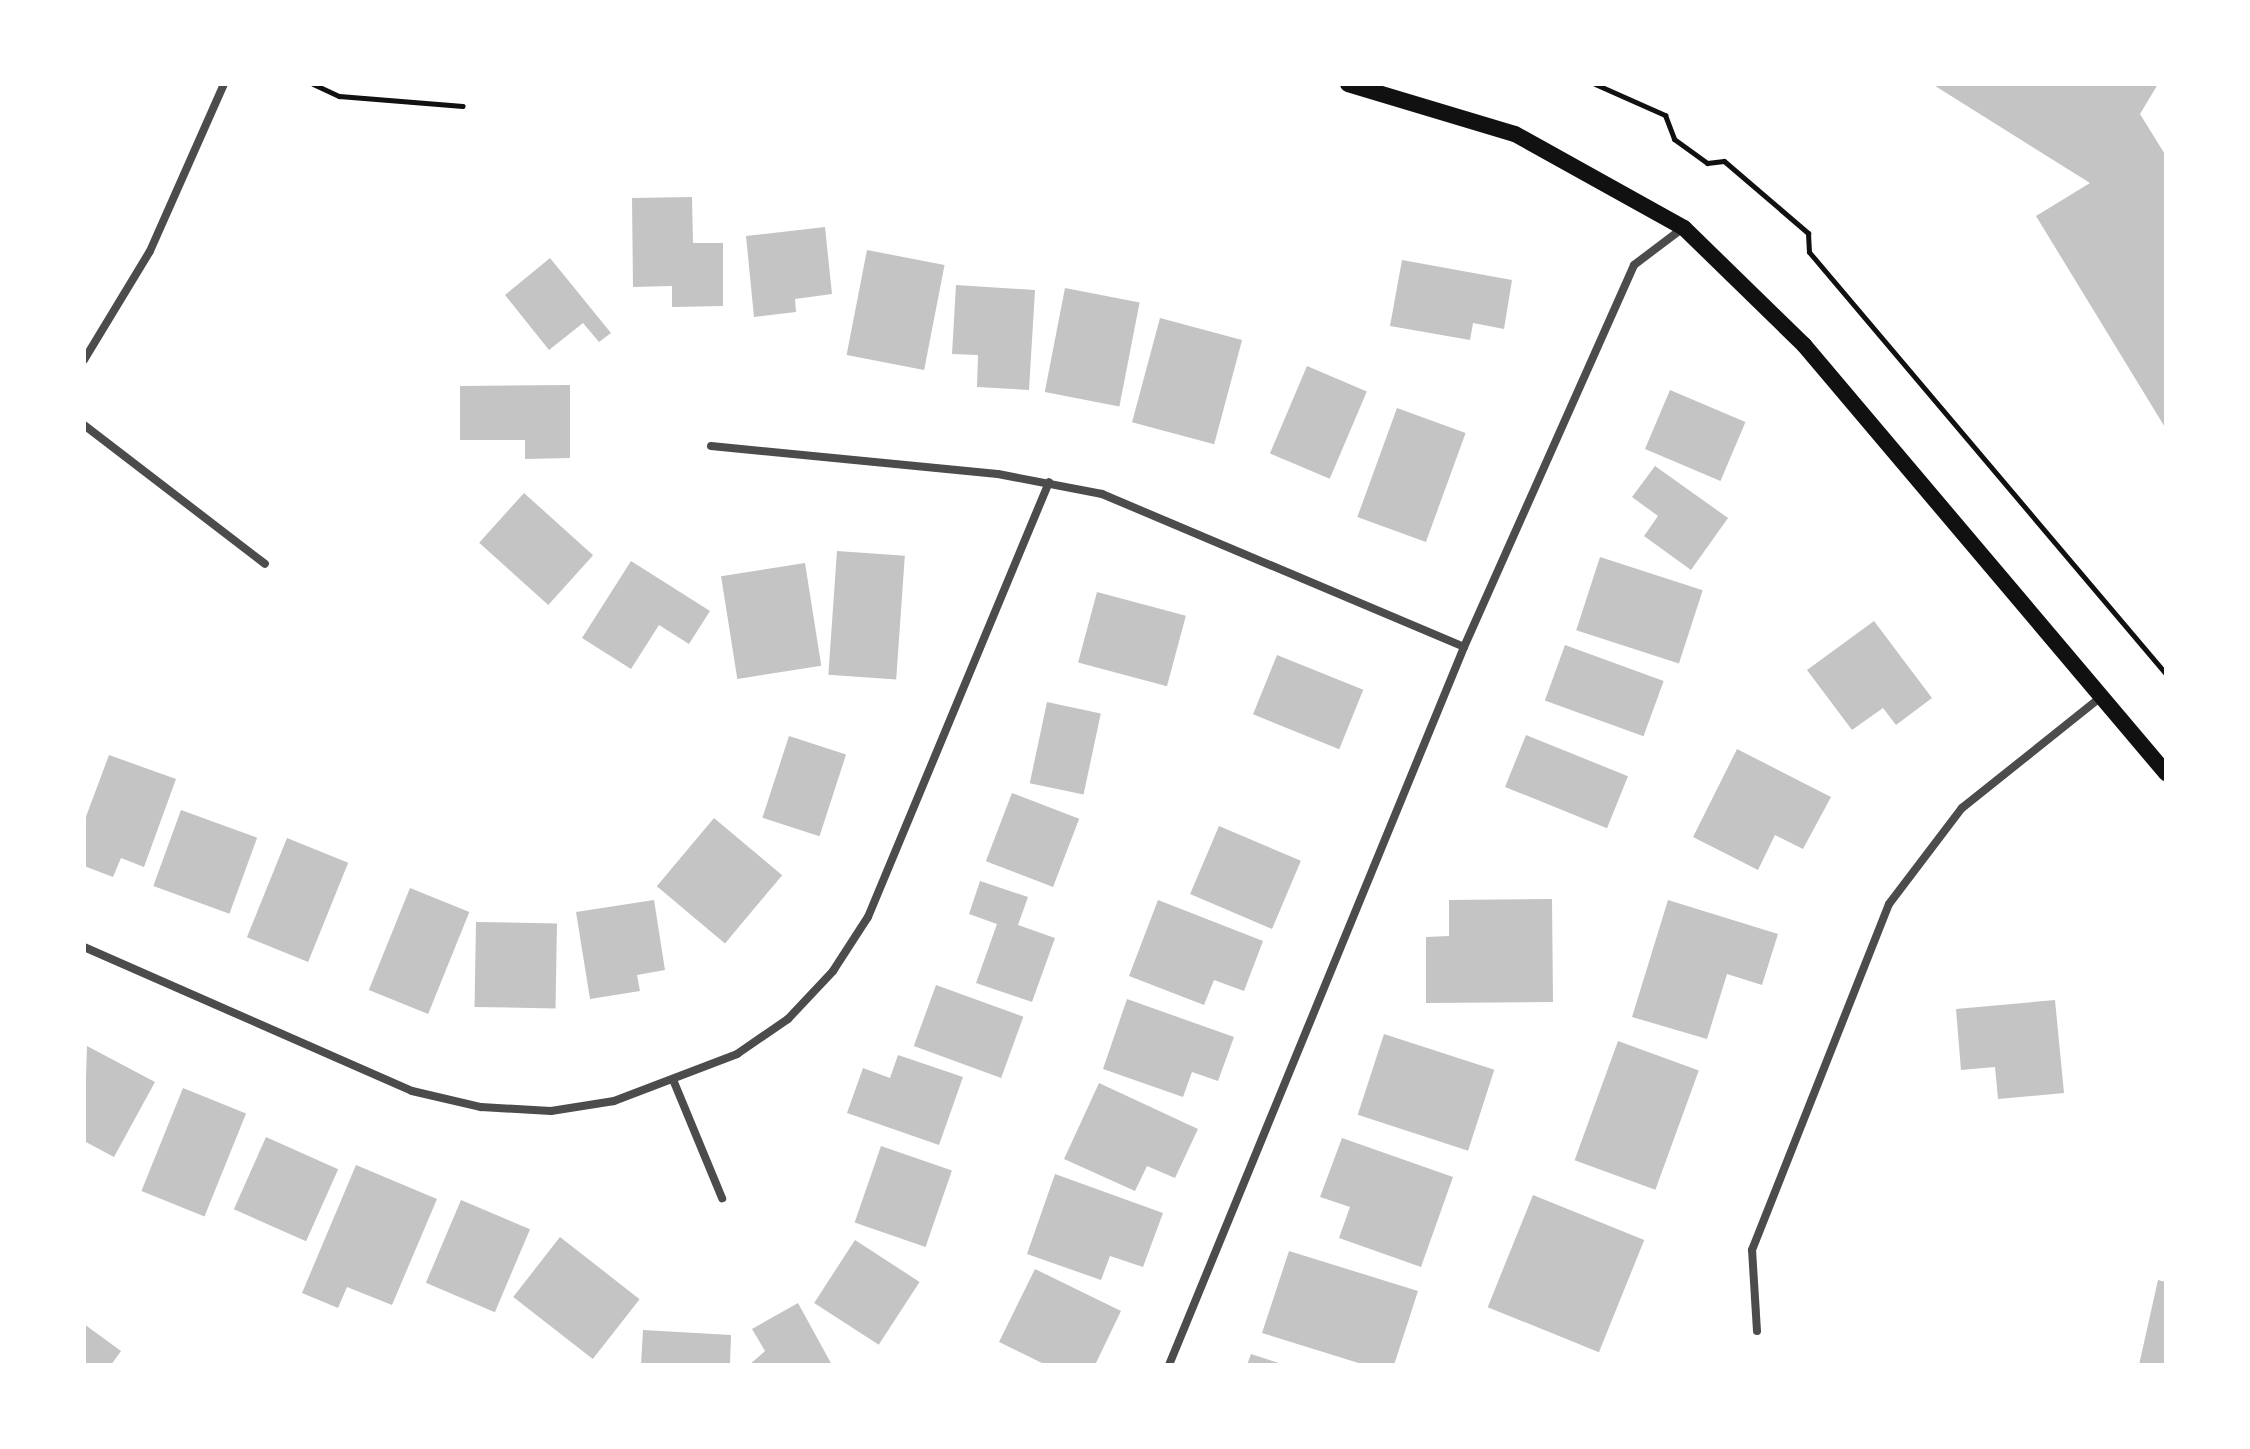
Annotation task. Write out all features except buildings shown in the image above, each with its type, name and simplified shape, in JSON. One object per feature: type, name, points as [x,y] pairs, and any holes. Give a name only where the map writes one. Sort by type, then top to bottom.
[{"type":"main road","points":[[1348,84],[1515,134],[1684,228],[1804,345],[2166,773]]},
{"type":"street","points":[[84,360],[150,251],[224,84]]},
{"type":"street","points":[[1169,1365],[1464,647],[1634,265],[1684,228]]},
{"type":"street","points":[[84,425],[265,564]]},
{"type":"street","points":[[711,446],[1049,482],[1102,494],[1464,647]]},
{"type":"street","points":[[84,947],[412,1091],[551,1111],[674,1082],[737,1054],[788,1019],[833,971],[868,917],[1049,482]]},
{"type":"street","points":[[1757,1331],[1752,1250],[1889,904],[1962,808],[2102,697]]},
{"type":"street","points":[[674,1082],[722,1198]]},
{"type":"path","points":[[313,84],[339,96],[463,106]]},
{"type":"path","points":[[1595,84],[1665,115],[1674,139],[1707,163],[1724,161],[1808,233],[1809,252],[2166,674]]}]
